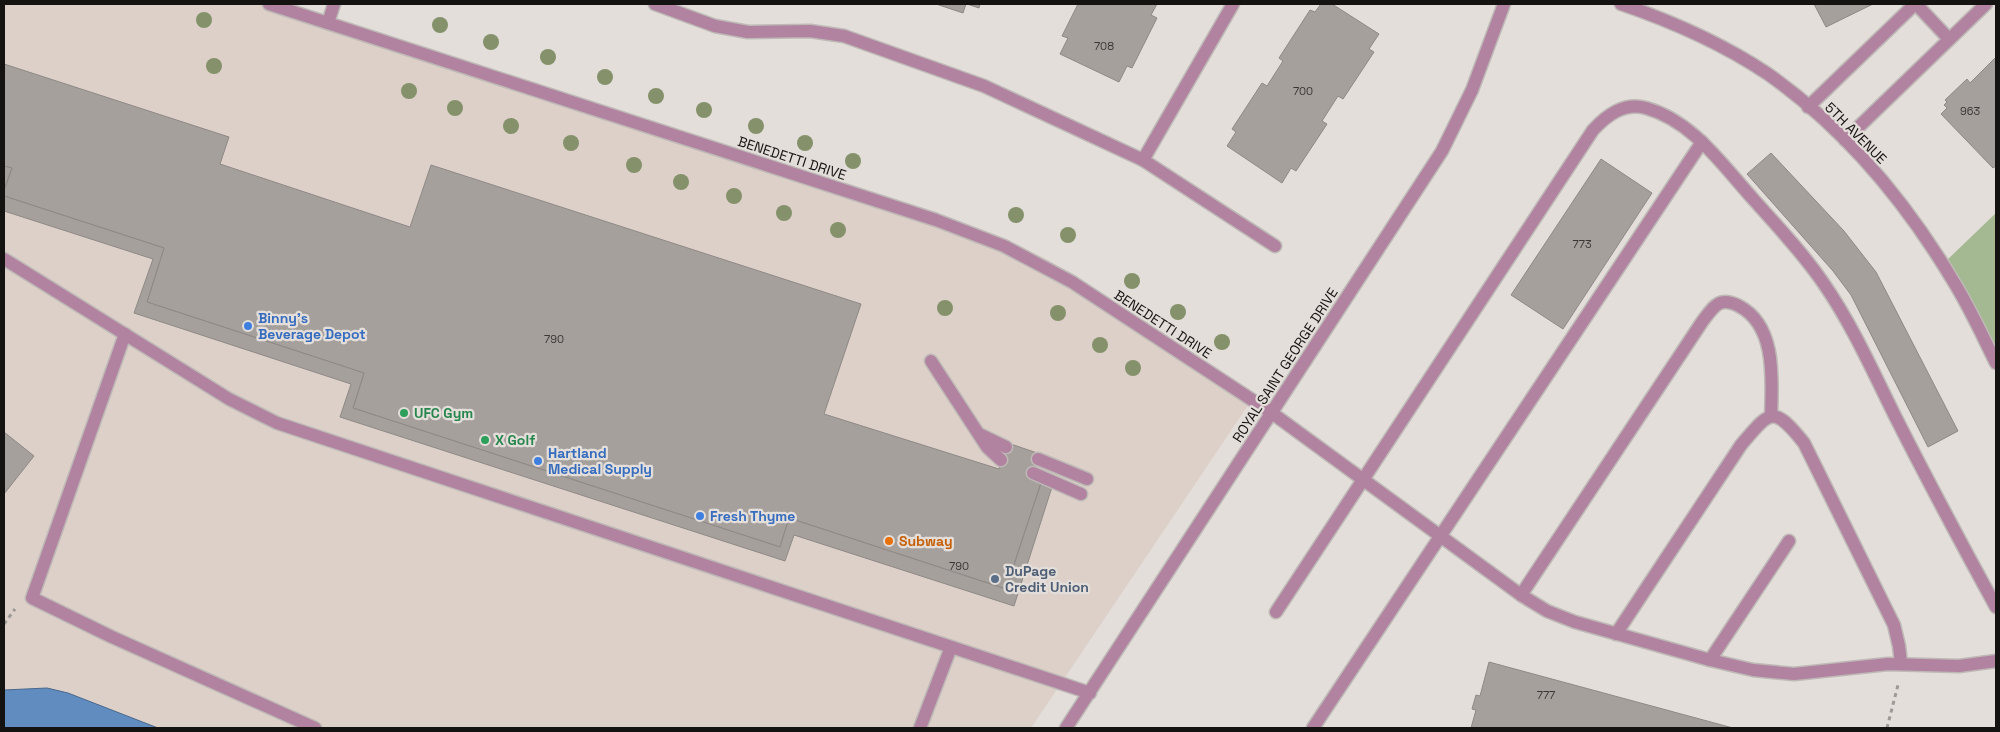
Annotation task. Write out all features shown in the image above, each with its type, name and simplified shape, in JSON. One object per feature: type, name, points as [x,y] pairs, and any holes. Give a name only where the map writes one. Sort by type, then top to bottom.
[{"type":"street","name":"BENEDETTI DRIVE","points":[[269,4],[936,220],[1004,246],[1072,282],[1272,413],[1521,596],[1547,611],[1616,634],[1753,670],[1794,674],[1899,663],[1959,666],[1996,661]]},
{"type":"street","points":[[328,23],[334,4]]},
{"type":"street","points":[[655,4],[715,26],[748,32],[810,32],[844,36],[984,86],[1143,160],[1275,246]]},
{"type":"street","points":[[1143,160],[1233,4]]},
{"type":"street","name":"ROYAL SAINT GEORGE DRIVE","points":[[1066,728],[1442,151],[1472,90],[1504,4]]},
{"type":"street","name":"5TH AVENUE","points":[[1620,4],[1690,31],[1767,74],[1845,140],[1878,175],[1917,225],[1954,281],[1996,363]]},
{"type":"street","points":[[1808,107],[1915,4],[1949,40]]},
{"type":"street","points":[[1845,140],[1986,4]]},
{"type":"street","points":[[1276,612],[1594,130],[1608,115],[1625,108],[1644,108],[1683,126],[1702,142],[1802,253],[1846,320],[1922,470],[1996,607]]},
{"type":"street","points":[[1314,728],[1702,142]]},
{"type":"street","points":[[4,259],[229,399],[277,423],[1090,692]]},
{"type":"street","points":[[1521,596],[1702,322],[1713,307],[1720,302],[1728,301],[1742,308],[1753,317],[1762,331],[1771,360],[1771,416]]},
{"type":"street","points":[[125,334],[32,598],[112,637],[315,728]]},
{"type":"street","points":[[931,361],[987,447],[1002,460]]},
{"type":"street","points":[[1616,634],[1741,445],[1763,419],[1771,416],[1781,418],[1804,443],[1894,625],[1899,663]]},
{"type":"street","points":[[979,434],[1006,447]]},
{"type":"street","points":[[1038,459],[1087,479]]},
{"type":"street","points":[[1033,473],[1081,494]]},
{"type":"street","points":[[1710,660],[1789,541]]},
{"type":"street","points":[[920,728],[951,647]]},
{"type":"path","points":[[4,624],[14,609]]},
{"type":"path","points":[[1888,728],[1898,687],[1899,663]]},
{"type":"shaded area","points":[[4,4],[274,4],[1018,245],[1048,260],[1079,279],[1255,395],[1031,728],[4,728]]},
{"type":"green space","points":[[1996,213],[1996,363],[1945,262]]},
{"type":"water","points":[[47,688],[68,693],[158,728],[4,728],[4,690]]},
{"type":"building","points":[[936,4],[966,4],[963,13]]},
{"type":"building","points":[[967,4],[980,4],[979,8]]},
{"type":"building","points":[[1078,4],[1157,4],[1151,15],[1157,18],[1132,68],[1127,66],[1119,82],[1060,54],[1068,38],[1062,36]]},
{"type":"building","points":[[1321,4],[1332,4],[1379,34],[1369,49],[1374,52],[1343,99],[1338,96],[1322,121],[1327,124],[1296,171],[1291,168],[1282,183],[1227,146],[1236,132],[1232,129],[1262,83],[1267,86],[1283,61],[1279,58],[1310,10],[1315,12]]},
{"type":"building","points":[[1814,4],[1873,4],[1826,27]]},
{"type":"building","points":[[1996,57],[1996,166],[1993,168],[1941,114],[1947,108],[1944,105],[1947,102],[1945,100],[1967,79],[1970,83]]},
{"type":"building","points":[[4,64],[229,137],[220,164],[410,227],[431,165],[861,304],[824,414],[999,469],[1008,443],[1040,454],[1032,479],[1041,483],[1006,589],[789,518],[780,547],[353,408],[364,373],[147,302],[164,248],[4,196],[4,190],[12,168],[4,166]]},
{"type":"building","points":[[1771,153],[1844,231],[1876,272],[1958,431],[1928,447],[1851,295],[1833,271],[1747,174]]},
{"type":"building","points":[[1601,159],[1652,193],[1563,329],[1511,295]]},
{"type":"building","points":[[4,166],[12,168],[4,190]]},
{"type":"building","points":[[4,196],[164,248],[147,302],[364,373],[353,408],[780,547],[789,518],[1006,589],[1041,483],[1052,487],[1014,606],[794,535],[785,561],[340,417],[351,384],[134,313],[153,259],[4,211]]},
{"type":"building","points":[[4,432],[34,456],[4,494]]},
{"type":"building","points":[[1489,662],[1733,728],[1471,728],[1476,710],[1472,709],[1476,695],[1480,696]]},
{"type":"place","name":"Binny's Beverage Depot","points":[[248,326]]},
{"type":"place","name":"UFC Gym","points":[[404,413]]},
{"type":"place","name":"X Golf","points":[[485,440]]},
{"type":"place","name":"Hartland Medical Supply","points":[[538,461]]},
{"type":"place","name":"Fresh Thyme","points":[[700,516]]},
{"type":"place","name":"Subway","points":[[889,541]]},
{"type":"place","name":"DuPage Credit Union","points":[[995,579]]}]
